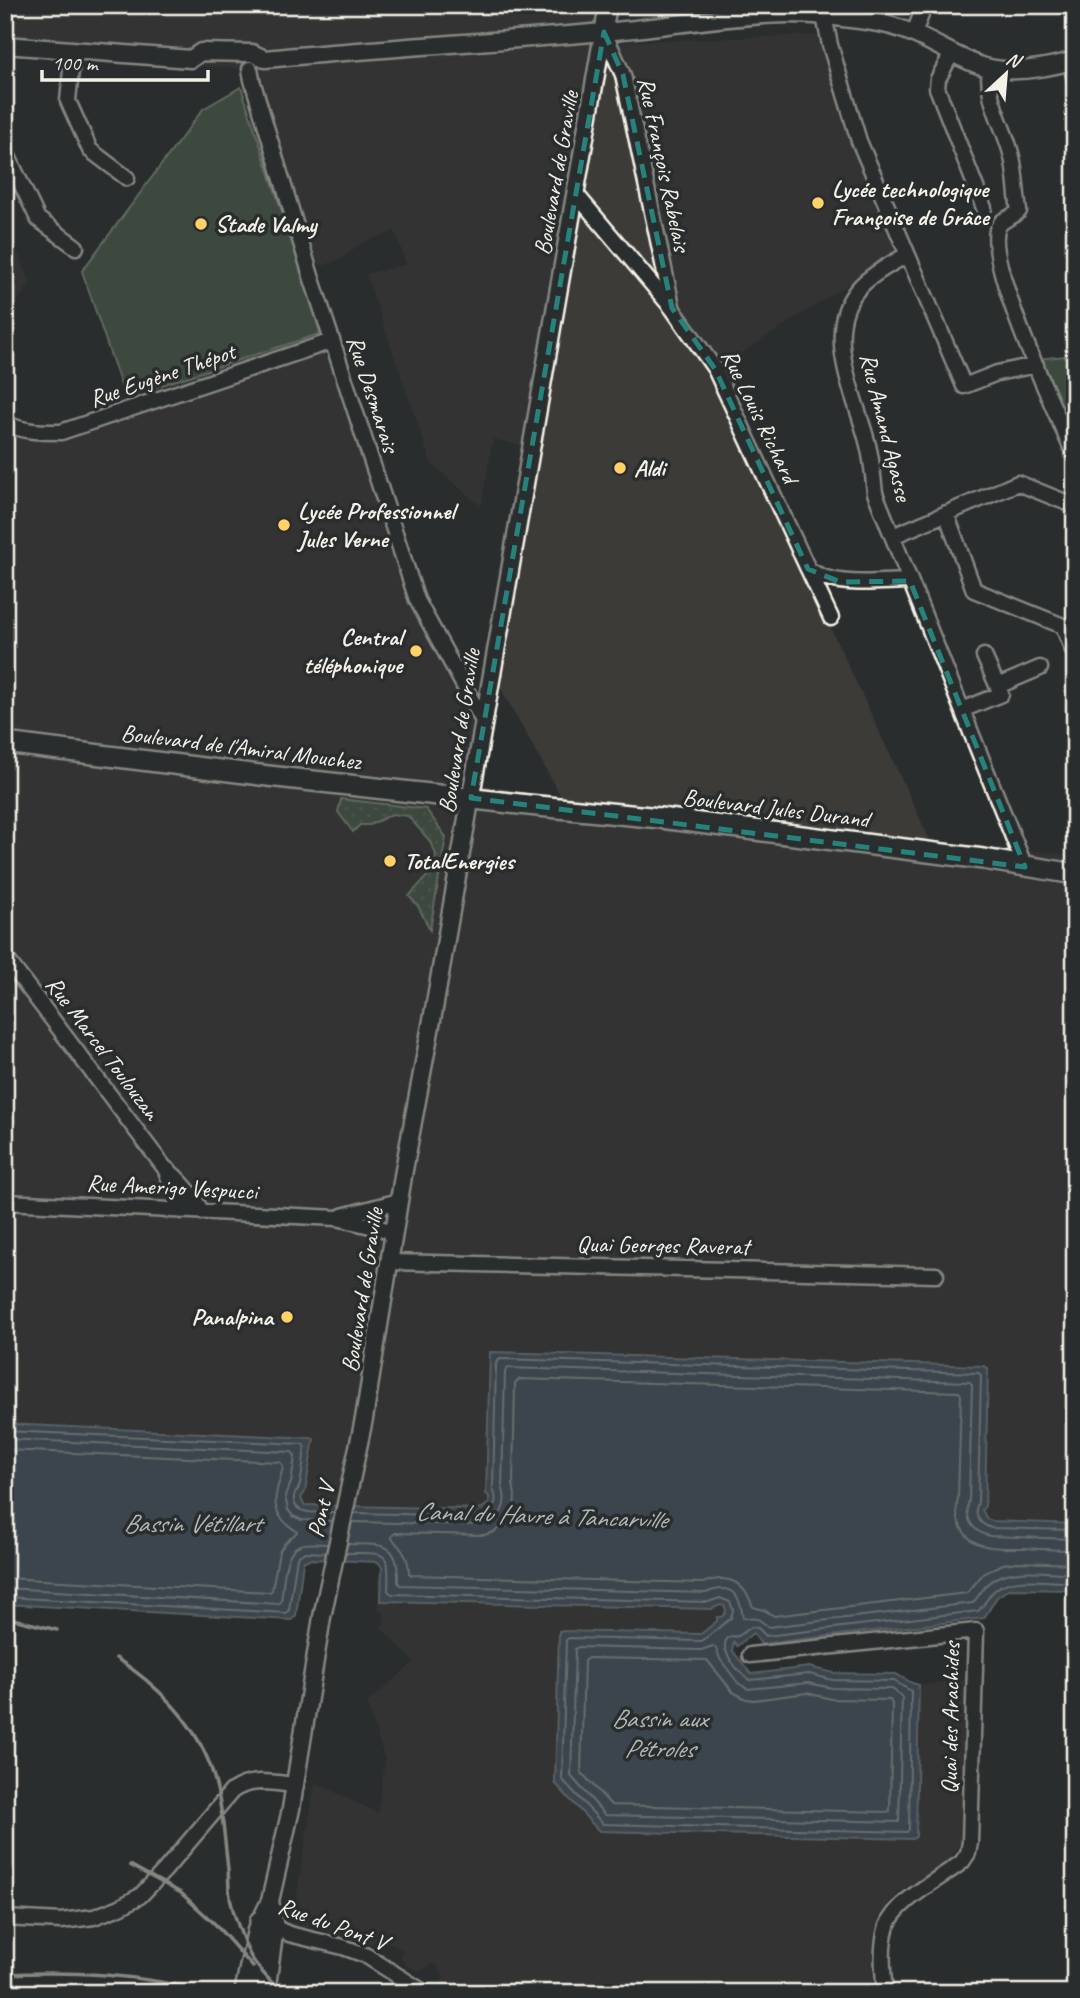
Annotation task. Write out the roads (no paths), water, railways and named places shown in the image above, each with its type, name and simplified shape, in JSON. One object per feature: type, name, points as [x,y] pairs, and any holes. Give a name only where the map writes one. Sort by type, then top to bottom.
[{"type":"main road","name":"Boulevard de l'Amiral Mouchez","points":[[5,743],[471,798]]},
{"type":"main road","name":"Boulevard Jules Durand","points":[[471,798],[660,818],[1075,873]]},
{"type":"main road","points":[[254,1993],[268,1924]]},
{"type":"street","name":"Boulevard de Graville","points":[[355,1465],[608,5]]},
{"type":"street","points":[[914,33],[921,15],[918,5]]},
{"type":"street","points":[[5,45],[191,59],[201,52],[252,53],[269,59],[604,32],[739,16],[788,14],[893,25],[990,68],[1028,69],[1072,60],[1075,80]]},
{"type":"street","points":[[824,16],[859,141],[964,386],[997,373],[1036,365]]},
{"type":"street","name":"Rue François Rabelais","points":[[604,32],[623,75],[672,308]]},
{"type":"street","points":[[72,50],[68,101],[90,150],[127,178]]},
{"type":"street","points":[[952,53],[938,79],[937,88],[984,208]]},
{"type":"street","points":[[990,68],[989,87],[1012,156],[1019,211],[998,226],[996,236],[1000,271],[1019,325],[1075,456]]},
{"type":"street","name":"Rue Desmarais","points":[[250,69],[332,341],[417,600],[483,721]]},
{"type":"street","points":[[5,150],[38,219],[76,247]]},
{"type":"street","name":"Rue Louis Richard","points":[[576,194],[672,308],[715,369],[831,618]]},
{"type":"street","name":"Rue Amand Agasse","points":[[907,255],[858,288],[849,304],[842,336],[846,373],[869,446],[875,493],[1025,867]]},
{"type":"street","name":"Rue Eugène Thépot","points":[[5,423],[16,429],[61,432],[332,341]]},
{"type":"street","points":[[892,536],[1018,483],[1075,506]]},
{"type":"street","points":[[946,513],[974,590],[1063,626],[1075,655]]},
{"type":"street","points":[[808,569],[826,580],[840,582],[910,581]]},
{"type":"street","points":[[962,710],[1002,694],[984,656]]},
{"type":"street","points":[[998,686],[1040,668]]},
{"type":"street","name":"Rue Marcel Toulouzan","points":[[5,957],[164,1167],[190,1191],[202,1212]]},
{"type":"street","name":"Rue Marcel Toulouzan","points":[[164,1167],[182,1205],[181,1211]]},
{"type":"street","name":"Rue Amerigo Vespucci","points":[[337,1217],[399,1201]]},
{"type":"street","name":"Rue Amerigo Vespucci","points":[[5,1202],[337,1217],[394,1233]]},
{"type":"street","name":"Quai Georges Raverat","points":[[389,1262],[936,1275]]},
{"type":"street","name":"Pont V","points":[[295,1785],[332,1565],[355,1465]]},
{"type":"street","name":"Quai des Arachides","points":[[750,1655],[976,1632],[971,1842],[962,1862],[905,1901],[887,1926],[883,1956],[885,1993]]},
{"type":"street","points":[[5,1918],[61,1921],[94,1917],[121,1907],[140,1896],[241,1784],[251,1782],[295,1785],[270,1901],[266,1993]]},
{"type":"street","points":[[243,1993],[256,1930],[268,1924]]},
{"type":"street","name":"Rue du Pont V","points":[[268,1924],[289,1934],[365,1955],[425,1993]]},
{"type":"water","points":[[490,1352],[988,1368],[985,1506],[982,1510],[987,1519],[992,1521],[1075,1524],[1075,1590],[1009,1589],[997,1597],[984,1618],[761,1644],[753,1633],[737,1646],[734,1642],[732,1650],[751,1674],[809,1667],[834,1673],[896,1674],[919,1685],[916,1837],[599,1831],[555,1783],[559,1631],[701,1634],[717,1621],[717,1617],[725,1614],[724,1606],[712,1609],[381,1601],[382,1567],[378,1562],[309,1559],[303,1562],[296,1616],[291,1620],[5,1604],[5,1424],[314,1438],[305,1492],[301,1498],[304,1505],[481,1509],[489,1503],[489,1496],[486,1494]]},
{"type":"railway","points":[[5,1617],[57,1630]]},
{"type":"railway","points":[[116,1658],[145,1679],[171,1704],[203,1749],[220,1803],[232,1906],[251,1957],[282,1993]]},
{"type":"railway","points":[[130,1865],[181,1893],[215,1924],[253,1967]]},
{"type":"railway","points":[[5,1974],[108,1975],[209,1993]]},
{"type":"railway","points":[[5,1988],[100,1989],[147,1993]]},
{"type":"place","name":"Lycée technologique Françoise de Grâce","points":[[818,203]]},
{"type":"place","name":"Stade Valmy","points":[[201,224]]},
{"type":"place","name":"Aldi","points":[[620,468]]},
{"type":"place","name":"Lycée Professionnel Jules Verne","points":[[284,525]]},
{"type":"place","name":"Central téléphonique","points":[[416,651]]},
{"type":"place","name":"TotalEnergies","points":[[390,861]]},
{"type":"place","name":"Panalpina","points":[[287,1317]]},
{"type":"water label","name":"Canal du Havre à Tancarville","points":[[541,1515]]},
{"type":"water label","name":"Bassin Vétillart","points":[[192,1523]]},
{"type":"water label","name":"Bassin aux Pétroles","points":[[659,1733]]}]
